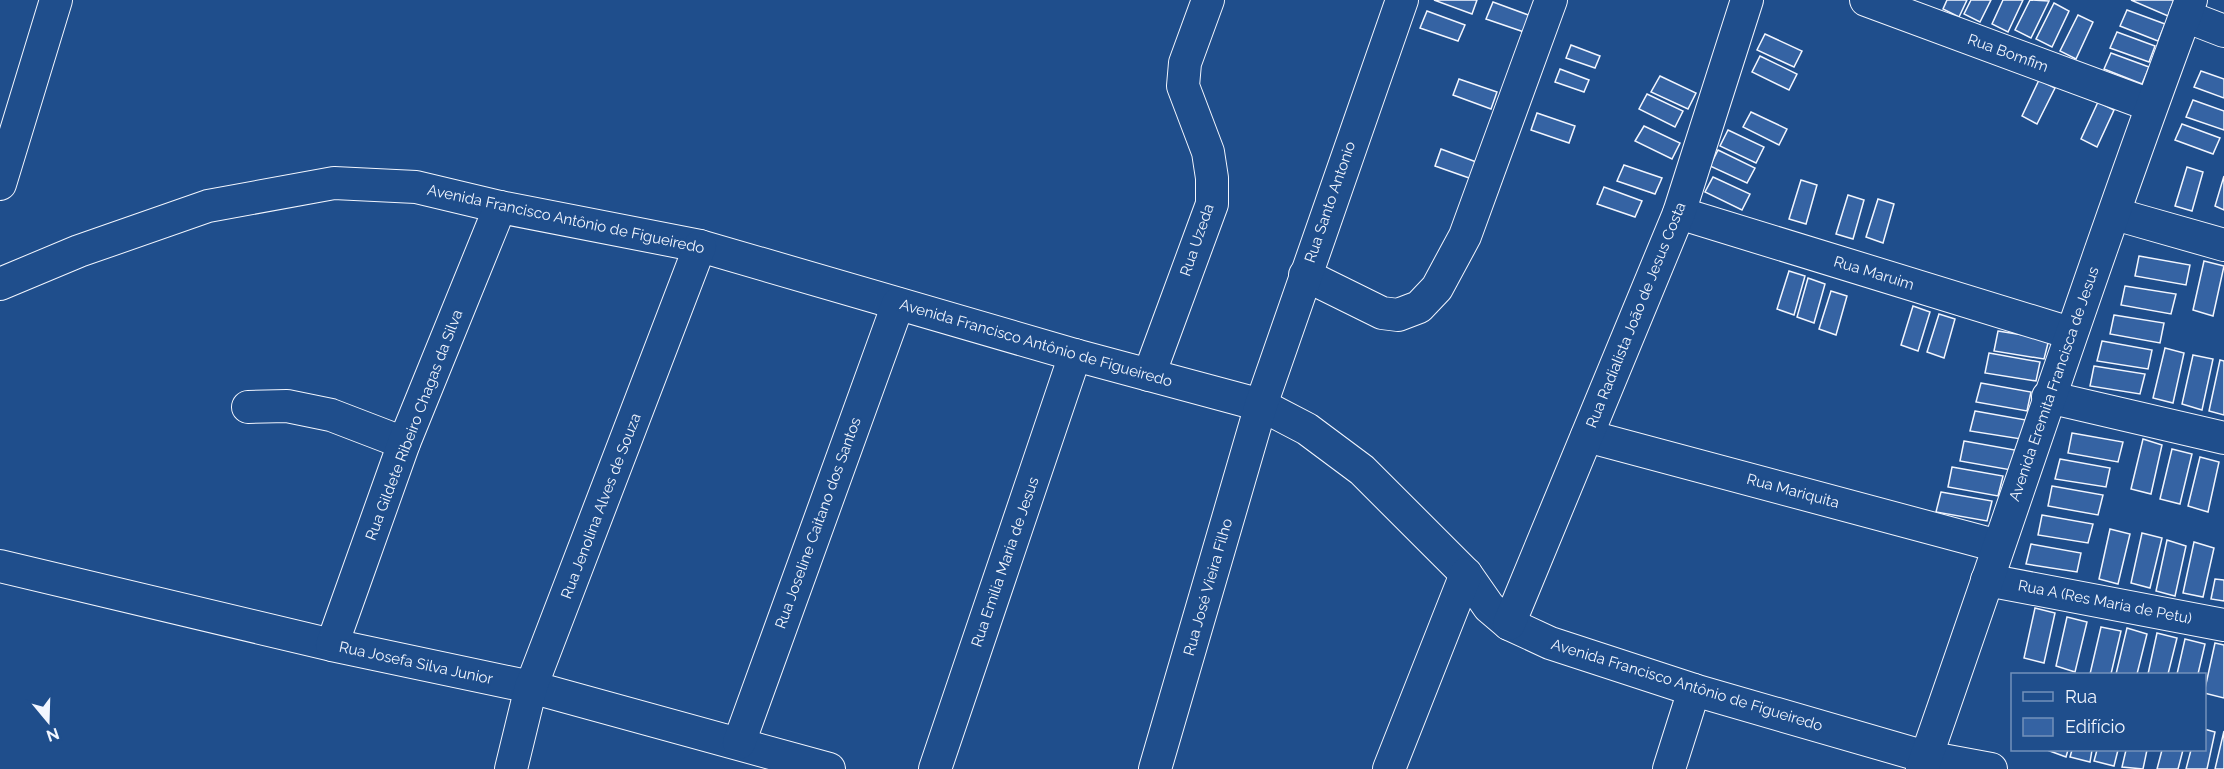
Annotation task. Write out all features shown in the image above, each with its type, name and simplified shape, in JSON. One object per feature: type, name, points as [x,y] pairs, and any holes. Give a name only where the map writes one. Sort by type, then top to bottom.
[{"type":"street","points":[[0,184],[56,0]]},
{"type":"street","name":"Rua Uzeda","points":[[1149,375],[1212,204],[1212,178],[1208,152],[1183,86],[1185,63],[1208,0]]},
{"type":"street","name":"Rua Santo Antonio","points":[[1261,405],[1402,0]]},
{"type":"street","points":[[1305,275],[1382,313],[1398,315],[1419,307],[1437,288],[1461,246],[1551,0]]},
{"type":"street","name":"Rua Radialista João de Jesus Costa","points":[[1509,624],[1678,213],[1747,0]]},
{"type":"street","name":"Rua Bomfim","points":[[1866,0],[2150,105]]},
{"type":"street","points":[[2188,8],[2224,31]]},
{"type":"street","name":"Avenida Eremita Francisca de Jesus","points":[[1924,763],[2070,333],[2115,214],[2150,105],[2188,8]]},
{"type":"street","name":"Avenida Francisco Antônio de Figueiredo","points":[[0,284],[79,252],[208,206],[283,190],[334,183],[416,187],[500,207],[700,246],[1075,355],[1261,405],[1313,433],[1362,470],[1466,574],[1489,606],[1509,624],[1550,643],[1924,763],[1991,769]]},
{"type":"street","name":"Rua Gildete Ribeiro Chagas da Silva","points":[[332,645],[404,443],[500,207]]},
{"type":"street","name":"Rua Maruim","points":[[1678,213],[2070,333]]},
{"type":"street","points":[[2115,214],[2224,245]]},
{"type":"street","name":"Rua Jenolina Alves de Souza","points":[[511,769],[531,687],[700,246]]},
{"type":"street","name":"Rua Joseline Caitano dos Santos","points":[[739,743],[898,304]]},
{"type":"street","name":"Rua Emilia Maria de Jesus","points":[[935,769],[1075,355]]},
{"type":"street","points":[[2048,397],[2224,438]]},
{"type":"street","name":"Rua José Vieira Filho","points":[[1155,769],[1261,405]]},
{"type":"street","points":[[248,407],[287,406],[331,414],[404,443]]},
{"type":"street","name":"Rua Mariquita","points":[[1587,436],[1998,546]]},
{"type":"street","name":"Rua Josefa Silva Junior","points":[[0,566],[332,645],[531,687],[829,769]]},
{"type":"street","points":[[1389,769],[1466,574]]},
{"type":"street","name":"Rua A (Res Maria de Petu)","points":[[1987,580],[2224,625]]},
{"type":"street","points":[[1669,769],[1694,690]]},
{"type":"building","points":[[1434,0],[1477,0],[1472,14]]},
{"type":"building","points":[[1947,0],[1967,0],[1959,17],[1943,9]]},
{"type":"building","points":[[1971,0],[1991,0],[1980,22],[1964,14]]},
{"type":"building","points":[[2003,0],[2023,0],[2008,32],[1992,24]]},
{"type":"building","points":[[2030,0],[2049,1],[2031,38],[2015,30]]},
{"type":"building","points":[[2131,0],[2174,0],[2168,16]]},
{"type":"building","points":[[1493,2],[1531,16],[1524,32],[1486,19]]},
{"type":"building","points":[[2054,3],[2069,11],[2052,47],[2036,39]]},
{"type":"building","points":[[2127,10],[2165,24],[2158,41],[2120,26]]},
{"type":"building","points":[[1427,11],[1465,25],[1458,41],[1420,28]]},
{"type":"building","points":[[2078,15],[2093,22],[2076,59],[2060,51]]},
{"type":"building","points":[[2117,32],[2155,46],[2149,62],[2110,48]]},
{"type":"building","points":[[1765,34],[1802,51],[1794,67],[1757,50]]},
{"type":"building","points":[[1571,45],[1600,56],[1595,68],[1566,58]]},
{"type":"building","points":[[2111,53],[2149,67],[2142,84],[2104,69]]},
{"type":"building","points":[[1760,56],[1797,74],[1789,90],[1752,72]]},
{"type":"building","points":[[1560,69],[1589,80],[1584,92],[1555,82]]},
{"type":"building","points":[[2201,71],[2224,79],[2224,98],[2194,87]]},
{"type":"building","points":[[1660,76],[1696,93],[1688,109],[1651,92]]},
{"type":"building","points":[[1459,79],[1497,92],[1491,109],[1453,95]]},
{"type":"building","points":[[2039,80],[2055,88],[2037,124],[2022,116]]},
{"type":"building","points":[[1647,94],[1683,111],[1675,127],[1639,109]]},
{"type":"building","points":[[2193,100],[2224,111],[2224,130],[2186,117]]},
{"type":"building","points":[[2098,102],[2114,110],[2097,147],[2081,139]]},
{"type":"building","points":[[1751,112],[1787,129],[1779,145],[1743,127]]},
{"type":"building","points":[[1537,113],[1575,126],[1569,143],[1531,130]]},
{"type":"building","points":[[2182,124],[2220,138],[2213,154],[2175,140]]},
{"type":"building","points":[[1644,126],[1680,143],[1672,159],[1635,141]]},
{"type":"building","points":[[1728,130],[1764,147],[1756,163],[1720,146]]},
{"type":"building","points":[[1441,149],[1479,163],[1472,179],[1435,166]]},
{"type":"building","points":[[1718,150],[1755,168],[1747,183],[1710,166]]},
{"type":"building","points":[[1624,165],[1662,178],[1655,194],[1617,181]]},
{"type":"building","points":[[2187,167],[2203,172],[2192,211],[2175,206]]},
{"type":"building","points":[[2224,176],[2224,210],[2215,206]]},
{"type":"building","points":[[1713,177],[1750,194],[1742,210],[1705,192]]},
{"type":"building","points":[[1801,180],[1817,185],[1806,224],[1789,219]]},
{"type":"building","points":[[1604,187],[1642,201],[1635,217],[1597,204]]},
{"type":"building","points":[[1848,195],[1864,200],[1853,239],[1836,234]]},
{"type":"building","points":[[1878,199],[1894,204],[1883,243],[1866,237]]},
{"type":"building","points":[[2139,256],[2190,265],[2186,285],[2135,276]]},
{"type":"building","points":[[2204,261],[2224,266],[2213,316],[2193,310]]},
{"type":"building","points":[[1789,271],[1805,276],[1794,315],[1777,309]]},
{"type":"building","points":[[1808,278],[1825,284],[1814,323],[1797,317]]},
{"type":"building","points":[[2125,286],[2176,294],[2171,314],[2121,305]]},
{"type":"building","points":[[1831,291],[1847,296],[1836,335],[1819,329]]},
{"type":"building","points":[[1913,306],[1930,312],[1918,351],[1901,345]]},
{"type":"building","points":[[1939,314],[1955,319],[1944,358],[1927,352]]},
{"type":"building","points":[[2114,315],[2164,323],[2160,343],[2110,334]]},
{"type":"building","points":[[1998,331],[2049,339],[2044,359],[1994,351]]},
{"type":"building","points":[[2102,341],[2152,350],[2148,369],[2097,361]]},
{"type":"building","points":[[2165,348],[2184,353],[2173,403],[2153,398]]},
{"type":"building","points":[[1989,353],[2040,362],[2036,381],[1985,373]]},
{"type":"building","points":[[2193,355],[2213,359],[2202,410],[2182,404]]},
{"type":"building","points":[[2220,360],[2224,361],[2224,415],[2209,411]]},
{"type":"building","points":[[2094,366],[2145,374],[2140,394],[2090,386]]},
{"type":"building","points":[[1981,383],[2031,392],[2027,411],[1976,402]]},
{"type":"building","points":[[1975,411],[2026,420],[2021,439],[1970,431]]},
{"type":"building","points":[[2072,433],[2123,442],[2118,462],[2068,453]]},
{"type":"building","points":[[2143,439],[2162,445],[2151,494],[2131,489]]},
{"type":"building","points":[[1964,441],[2015,450],[2011,470],[1960,461]]},
{"type":"building","points":[[2172,449],[2192,454],[2180,504],[2160,499]]},
{"type":"building","points":[[2200,457],[2219,462],[2208,512],[2188,506]]},
{"type":"building","points":[[2060,459],[2110,468],[2106,487],[2055,479]]},
{"type":"building","points":[[1952,467],[2003,476],[1998,496],[1948,487]]},
{"type":"building","points":[[2052,486],[2103,495],[2098,515],[2048,506]]},
{"type":"building","points":[[1941,492],[1992,501],[1987,521],[1936,512]]},
{"type":"building","points":[[2042,515],[2093,524],[2088,543],[2038,535]]},
{"type":"building","points":[[2110,529],[2130,534],[2118,584],[2099,579]]},
{"type":"building","points":[[2142,533],[2162,538],[2150,588],[2131,583]]},
{"type":"building","points":[[2167,540],[2186,546],[2175,596],[2156,591]]},
{"type":"building","points":[[2194,542],[2214,548],[2203,597],[2183,593]]},
{"type":"building","points":[[2031,544],[2081,553],[2077,572],[2026,564]]},
{"type":"building","points":[[2215,579],[2224,580],[2224,601],[2211,599]]},
{"type":"building","points":[[2035,608],[2055,613],[2044,663],[2024,658]]},
{"type":"building","points":[[2067,617],[2087,622],[2075,672],[2056,666]]},
{"type":"building","points":[[2101,627],[2121,631],[2111,673],[2090,673]]},
{"type":"building","points":[[2127,628],[2147,634],[2137,673],[2116,673]]},
{"type":"building","points":[[2157,633],[2177,638],[2168,673],[2148,673]]},
{"type":"building","points":[[2185,639],[2205,644],[2198,673],[2177,673]]},
{"type":"building","points":[[2215,643],[2224,645],[2224,698],[2206,694]]},
{"type":"building","points":[[2206,730],[2215,732],[2207,769],[2186,769],[2191,751],[2206,751]]},
{"type":"building","points":[[2224,731],[2224,769],[2215,769]]},
{"type":"building","points":[[2050,751],[2068,751],[2066,757]]},
{"type":"building","points":[[2072,751],[2092,751],[2090,762],[2070,757]]},
{"type":"building","points":[[2097,751],[2118,751],[2114,766],[2094,761]]},
{"type":"building","points":[[2126,751],[2147,751],[2143,769],[2122,767]]},
{"type":"building","points":[[2162,751],[2183,751],[2178,769],[2157,769]]}]
